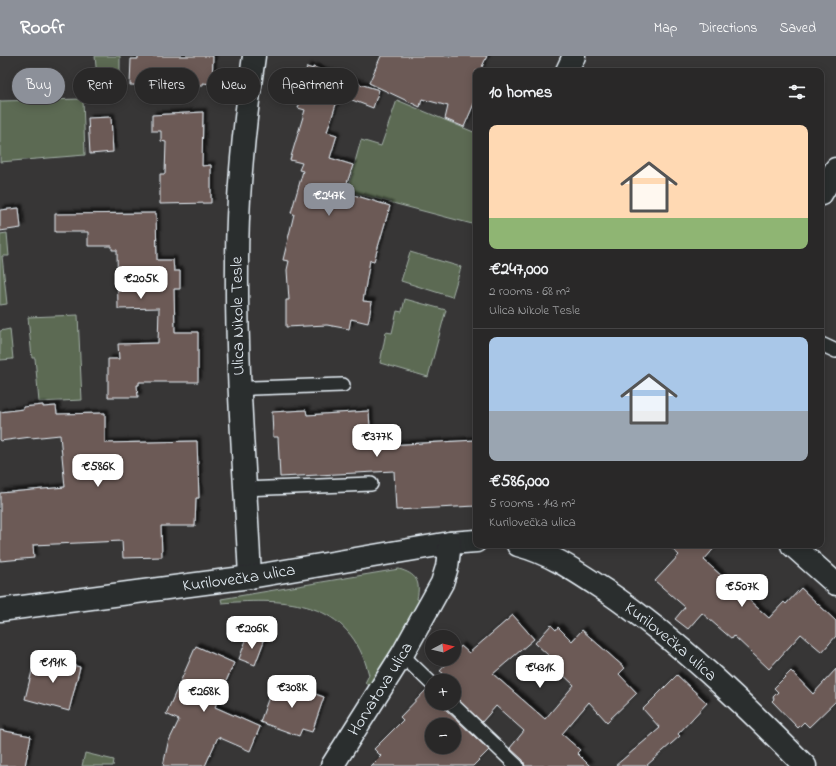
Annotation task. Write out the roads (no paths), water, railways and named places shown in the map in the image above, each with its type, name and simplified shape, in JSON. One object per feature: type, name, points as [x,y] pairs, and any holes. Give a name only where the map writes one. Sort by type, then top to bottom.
[{"type":"street","name":"Ulica Nikole Tesle","points":[[250,578],[237,330],[237,254],[241,167],[246,109],[254,56]]},
{"type":"street","points":[[569,68],[574,56]]},
{"type":"street","points":[[824,189],[836,169]]},
{"type":"street","name":"Kurilovečka ulica","points":[[0,610],[250,578],[450,543],[473,541]]},
{"type":"street","name":"Horvatova ulica","points":[[332,766],[402,655],[442,583],[447,567],[450,543]]},
{"type":"street","name":"Kurilovečka ulica","points":[[535,548],[568,566],[632,609],[664,633],[710,674],[805,766]]},
{"type":"street","points":[[795,548],[836,584]]},
{"type":"lane","points":[[824,345],[836,351]]},
{"type":"lane","points":[[240,390],[252,388],[343,385]]},
{"type":"lane","points":[[245,489],[372,484]]},
{"type":"lane","points":[[402,655],[425,677]]},
{"type":"lane","points":[[458,710],[517,766]]}]
